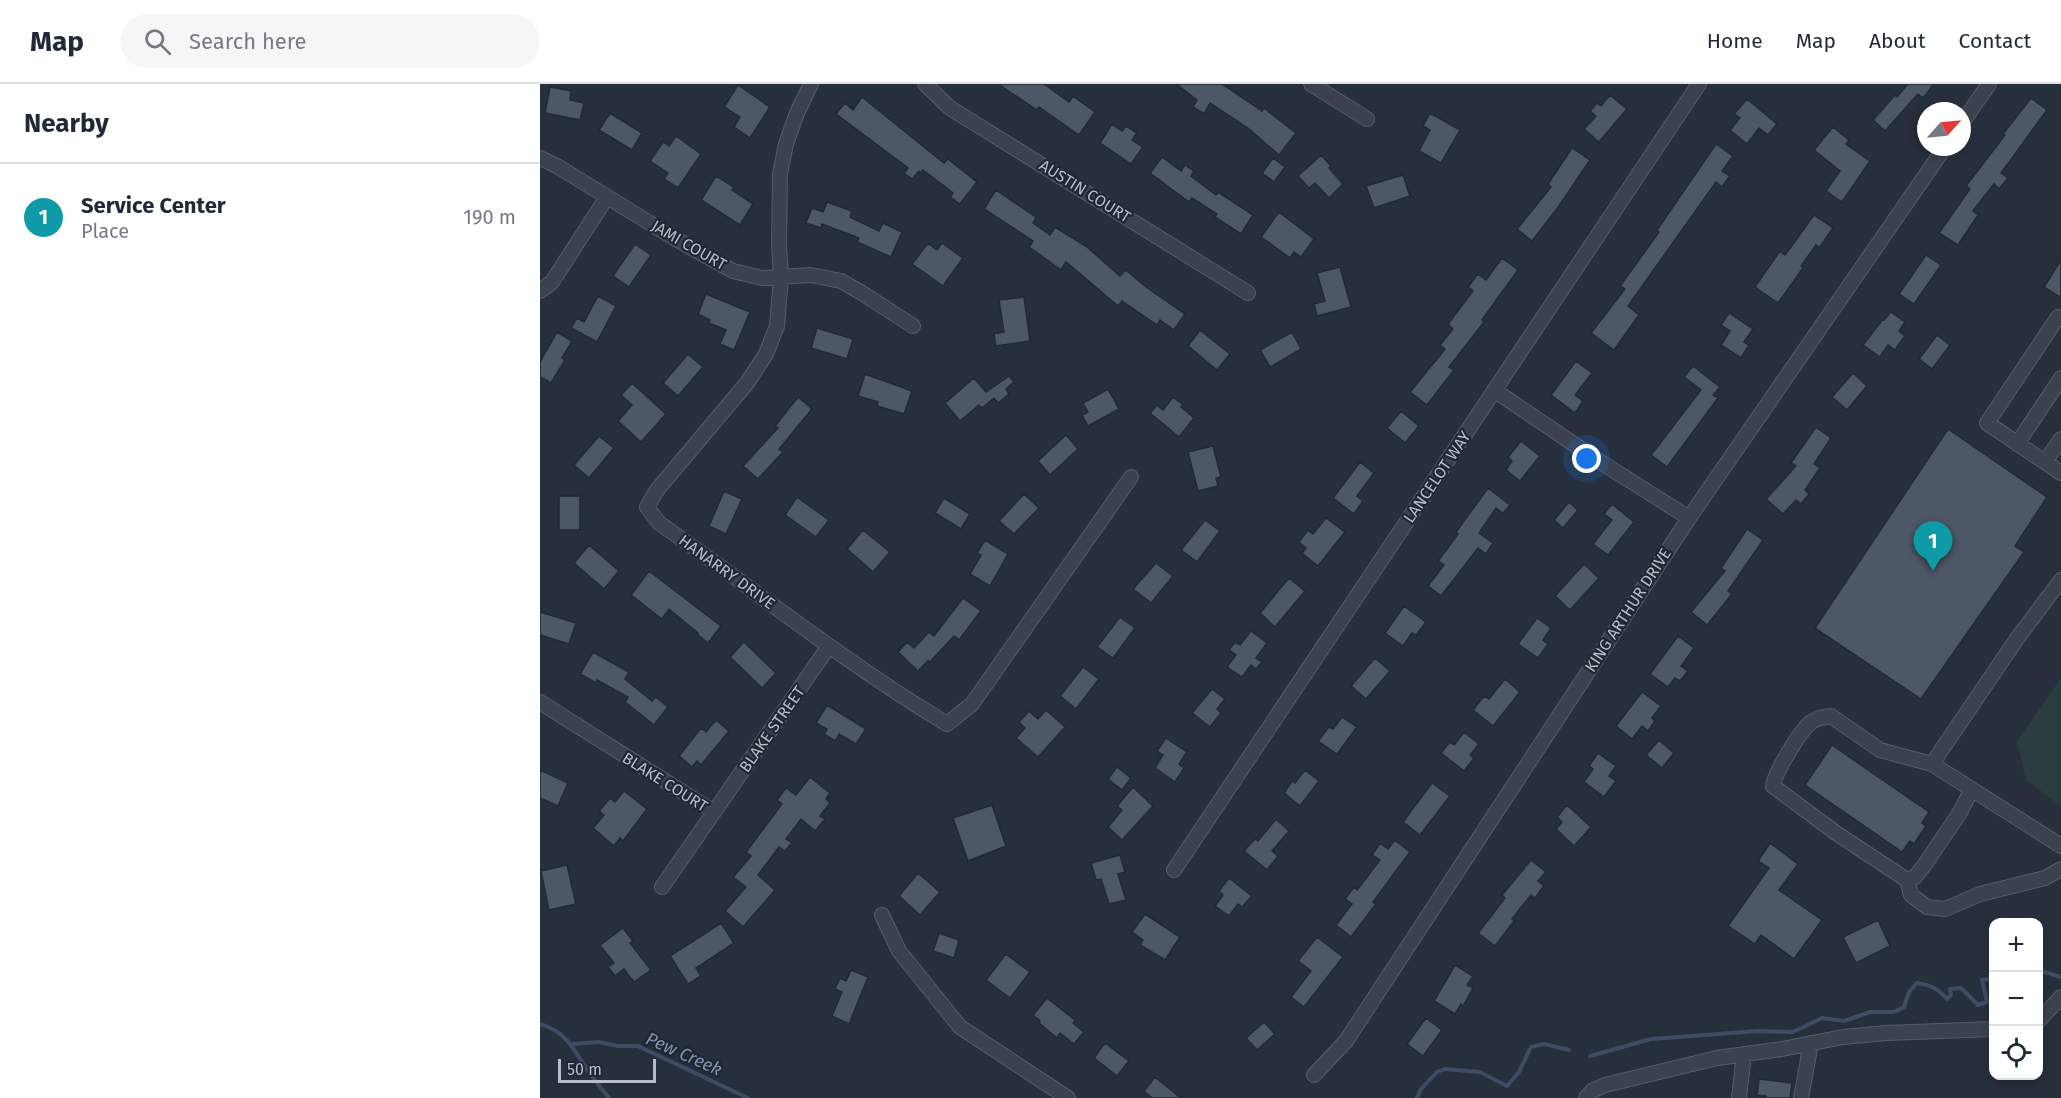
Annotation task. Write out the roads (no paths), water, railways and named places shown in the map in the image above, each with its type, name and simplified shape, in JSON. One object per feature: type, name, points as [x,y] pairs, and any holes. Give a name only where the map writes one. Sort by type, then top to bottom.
[{"type":"street","name":"HANARRY DRIVE","points":[[811,84],[786,144],[780,174],[781,277],[777,326],[766,354],[747,383],[657,490],[647,507],[659,523],[829,646],[947,724],[972,704],[1131,477]]},
{"type":"street","name":"AUSTIN COURT","points":[[925,84],[950,108],[1248,292]]},
{"type":"street","points":[[1311,84],[1367,119]]},
{"type":"street","name":"LANCELOT WAY","points":[[1174,870],[1699,84]]},
{"type":"street","points":[[1971,110],[1989,84]]},
{"type":"street","name":"KING ARTHUR DRIVE","points":[[1314,1075],[1346,1041],[1689,518],[1939,156]]},
{"type":"street","name":"JAMI COURT","points":[[540,158],[733,271],[762,278],[812,275],[841,281],[913,327]]},
{"type":"street","points":[[540,291],[552,282],[607,197]]},
{"type":"street","points":[[2060,318],[1987,423],[2061,473]]},
{"type":"street","points":[[2016,443],[2061,378]]},
{"type":"street","points":[[1494,390],[1689,518]]},
{"type":"street","points":[[2045,462],[2061,439]]},
{"type":"street","points":[[1932,764],[2016,640],[2061,580]]},
{"type":"street","name":"BLAKE STREET","points":[[714,812],[829,646]]},
{"type":"street","name":"BLAKE COURT","points":[[540,702],[714,812],[662,887]]},
{"type":"street","points":[[2061,846],[1932,764],[1880,750],[1831,716],[1809,723],[1773,779],[1773,786],[1781,794],[1906,880],[1911,895],[1927,907],[1945,909],[1980,894],[2045,878],[2061,869]]},
{"type":"street","points":[[1906,880],[1915,877],[1923,867],[1959,814],[1972,789]]},
{"type":"street","points":[[882,915],[899,951],[960,1027],[1068,1098]]},
{"type":"street","points":[[2043,1016],[2061,997]]},
{"type":"street","points":[[1586,1098],[1592,1091],[1605,1086],[1717,1058],[1843,1037],[1989,1029]]},
{"type":"street","points":[[1801,1098],[1811,1043]]},
{"type":"street","points":[[1739,1098],[1744,1054]]},
{"type":"waterway","points":[[2043,972],[2061,977]]},
{"type":"waterway","points":[[1590,1056],[1651,1039],[1758,1031],[1793,1032],[1822,1018],[1844,1021],[1870,1012],[1894,1012],[1904,1007],[1909,992],[1917,983],[1934,988],[1947,999],[1951,995],[1950,989],[1961,988],[1978,1005],[1987,1002],[1982,980],[1989,979]]},
{"type":"waterway","points":[[540,1024],[558,1032],[569,1043],[609,1098]]},
{"type":"waterway","name":"Pew Creek","points":[[573,1044],[599,1042],[618,1046],[638,1046],[748,1098]]},
{"type":"waterway","points":[[1417,1098],[1421,1089],[1437,1072],[1445,1069],[1480,1072],[1507,1086],[1519,1072],[1531,1047],[1544,1044],[1569,1050]]},
{"type":"place","name":"Service Center","points":[[1933,571]]}]
